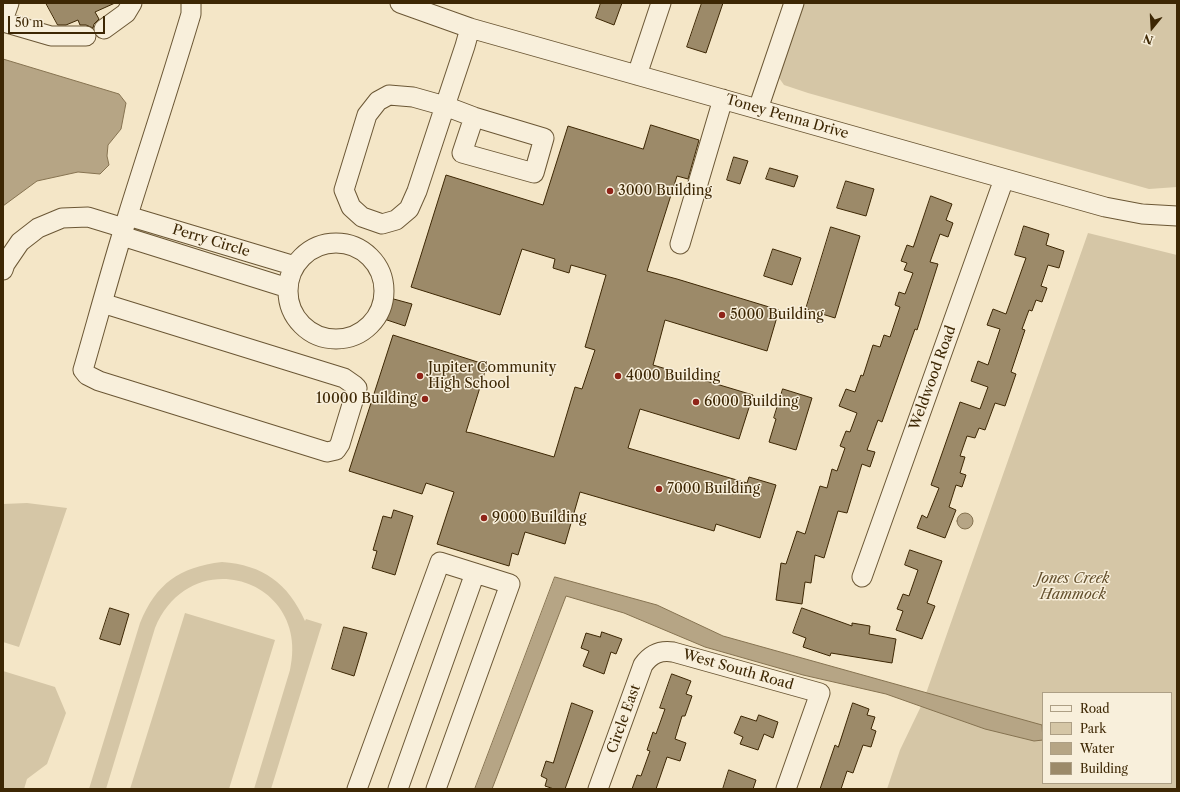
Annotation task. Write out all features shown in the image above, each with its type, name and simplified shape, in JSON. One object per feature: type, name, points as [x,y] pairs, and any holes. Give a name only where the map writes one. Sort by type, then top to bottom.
[{"type":"street","points":[[9,3],[3,21],[51,36],[86,36]]},
{"type":"street","points":[[104,29],[126,13],[132,3]]},
{"type":"street","points":[[102,303],[344,378],[357,388],[340,444],[336,450],[327,452],[99,381],[87,375],[83,370],[102,303],[125,227],[191,14],[191,3]]},
{"type":"street","name":"Toney Penna Drive","points":[[400,3],[470,28],[1105,207],[1142,214],[1177,216]]},
{"type":"street","points":[[637,75],[661,3]]},
{"type":"street","points":[[758,109],[794,3]]},
{"type":"street","points":[[470,28],[445,106],[417,191],[409,209],[396,220],[382,224],[362,218],[351,207],[344,190],[367,115],[378,101],[389,95],[413,97],[445,106],[474,117]]},
{"type":"street","points":[[680,244],[723,99]]},
{"type":"street","name":"Weldwood Road","points":[[862,577],[1004,179]]},
{"type":"street","name":"Perry Circle","points":[[3,270],[5,264],[20,242],[38,228],[62,218],[88,217],[294,266]]},
{"type":"street","name":"Perry Circle","points":[[125,227],[288,288]]},
{"type":"street","points":[[338,243],[351,245],[371,258],[382,274],[385,295],[381,311],[371,325],[356,335],[346,338],[323,337],[306,329],[298,321],[290,306],[288,288],[294,266],[301,258],[314,248],[326,244],[338,243]]},
{"type":"street","points":[[357,789],[440,562],[510,584],[436,789]]},
{"type":"street","points":[[398,789],[475,573]]},
{"type":"street","name":"West South Road","points":[[656,653],[665,651],[673,652],[820,693],[786,789]]},
{"type":"street","name":"Circle East","points":[[598,789],[643,665],[648,658],[656,653]]},
{"type":"green space","points":[[804,3],[1177,3],[1177,187],[1149,189],[784,85],[777,75]]},
{"type":"green space","name":"Jones Creek Hammock","points":[[1088,233],[1177,255],[1177,789],[887,789],[900,750],[923,702]]},
{"type":"green space","points":[[27,503],[67,508],[19,647],[3,642],[3,504]]},
{"type":"green space","points":[[222,562],[250,567],[272,578],[291,596],[305,621],[306,619],[322,624],[271,789],[254,789],[290,670],[292,638],[283,613],[266,594],[244,582],[219,579],[194,585],[172,601],[155,628],[106,789],[89,789],[140,623],[146,609],[162,588],[181,573],[207,564]]},
{"type":"green space","points":[[185,613],[275,640],[229,789],[130,789]]},
{"type":"green space","points":[[3,671],[55,687],[66,713],[47,764],[27,779],[24,789],[3,789]]},
{"type":"water","points":[[3,59],[119,94],[126,103],[121,129],[108,145],[107,156],[109,165],[100,174],[78,172],[37,181],[3,206]]},
{"type":"water","points":[[965,513],[971,515],[973,521],[971,527],[965,529],[959,527],[957,521],[959,515]]},
{"type":"water","points":[[555,577],[657,605],[723,636],[1042,725],[1042,740],[1034,741],[985,729],[886,694],[803,675],[705,647],[624,613],[566,596],[492,789],[475,789]]},
{"type":"building","points":[[46,3],[115,3],[95,12],[99,19],[94,24],[93,28],[86,25],[80,25],[78,20],[66,25],[58,25]]},
{"type":"building","points":[[601,3],[622,3],[614,25],[596,18]]},
{"type":"building","points":[[702,3],[723,3],[706,53],[687,47]]},
{"type":"building","points":[[651,125],[699,140],[688,179],[677,176],[647,271],[779,310],[767,351],[665,320],[653,365],[753,395],[739,439],[640,409],[628,448],[747,483],[749,477],[776,485],[760,538],[716,524],[714,531],[580,492],[565,544],[525,532],[518,555],[512,553],[509,566],[437,544],[454,492],[426,483],[422,494],[349,471],[393,335],[487,365],[466,432],[554,457],[575,387],[582,389],[595,350],[585,347],[606,275],[571,265],[569,273],[553,268],[555,259],[522,249],[500,315],[411,287],[446,175],[543,205],[568,126],[643,149]]},
{"type":"building","points":[[734,157],[748,161],[740,184],[727,180]]},
{"type":"building","points":[[770,168],[798,176],[794,187],[766,179]]},
{"type":"building","points":[[846,181],[874,189],[866,216],[837,208]]},
{"type":"building","points":[[931,196],[952,204],[946,220],[953,223],[948,237],[940,234],[930,262],[938,264],[917,330],[915,329],[882,422],[878,420],[867,450],[875,452],[870,467],[862,464],[847,513],[838,511],[824,558],[815,555],[811,583],[805,582],[802,604],[776,600],[781,563],[786,564],[797,531],[805,534],[820,486],[827,488],[832,469],[837,471],[845,448],[840,446],[846,431],[850,432],[857,413],[839,406],[846,389],[855,392],[861,375],[863,376],[873,345],[880,347],[884,335],[890,337],[900,307],[895,305],[899,292],[905,294],[913,273],[904,270],[907,263],[901,261],[907,245],[913,247]]},
{"type":"building","points":[[1024,226],[1049,234],[1046,245],[1064,251],[1059,268],[1048,265],[1041,286],[1047,288],[1042,302],[1036,300],[1032,311],[1029,310],[1022,329],[1025,330],[1011,372],[1016,374],[1005,406],[995,403],[985,430],[979,428],[975,438],[967,436],[960,456],[965,457],[960,473],[966,475],[962,487],[956,485],[949,507],[956,510],[945,538],[917,528],[922,515],[927,518],[939,488],[931,485],[960,402],[980,409],[988,387],[971,381],[978,361],[988,365],[1000,329],[987,325],[993,309],[1006,314],[1026,258],[1015,255]]},
{"type":"building","points":[[831,227],[860,236],[835,318],[806,309]]},
{"type":"building","points":[[773,249],[801,258],[792,285],[764,276]]},
{"type":"building","points":[[390,298],[412,304],[405,326],[384,319]]},
{"type":"building","points":[[783,389],[812,398],[796,450],[769,442],[776,419],[774,418]]},
{"type":"building","points":[[394,510],[413,516],[395,575],[372,568],[377,551],[373,550],[383,516],[391,518]]},
{"type":"building","points":[[910,550],[942,561],[927,603],[935,606],[922,639],[896,630],[903,611],[897,609],[903,594],[909,596],[918,570],[905,565]]},
{"type":"building","points":[[110,608],[129,614],[120,645],[100,639]]},
{"type":"building","points":[[802,608],[852,626],[852,623],[870,626],[869,634],[896,639],[892,663],[831,653],[830,656],[803,647],[806,638],[793,633]]},
{"type":"building","points":[[344,627],[367,633],[354,676],[332,669]]},
{"type":"building","points":[[602,632],[622,639],[616,654],[611,652],[604,674],[583,666],[589,651],[581,648],[586,633],[600,637]]},
{"type":"building","points":[[672,674],[691,681],[686,694],[692,696],[685,716],[682,716],[675,739],[686,743],[680,761],[667,757],[656,789],[632,789],[637,775],[641,776],[650,751],[647,750],[653,732],[656,734],[665,709],[660,708]]},
{"type":"building","points":[[572,703],[593,711],[565,789],[554,789],[545,786],[547,779],[541,776],[546,761],[553,763]]},
{"type":"building","points":[[853,703],[869,709],[867,715],[875,717],[871,729],[876,731],[871,747],[863,745],[853,773],[847,771],[841,789],[820,789],[835,745],[838,747]]},
{"type":"building","points":[[759,715],[778,722],[773,738],[764,734],[758,750],[740,744],[743,737],[734,733],[741,716],[756,721]]},
{"type":"building","points":[[729,770],[756,780],[753,789],[723,789]]},
{"type":"place","name":"3000 Building","points":[[610,191]]},
{"type":"place","name":"5000 Building","points":[[722,315]]},
{"type":"place","name":"Jupiter Community High School","points":[[420,376]]},
{"type":"place","name":"4000 Building","points":[[618,376]]},
{"type":"place","name":"10000 Building","points":[[425,399]]},
{"type":"place","name":"6000 Building","points":[[696,402]]},
{"type":"place","name":"7000 Building","points":[[659,489]]},
{"type":"place","name":"9000 Building","points":[[484,518]]}]
